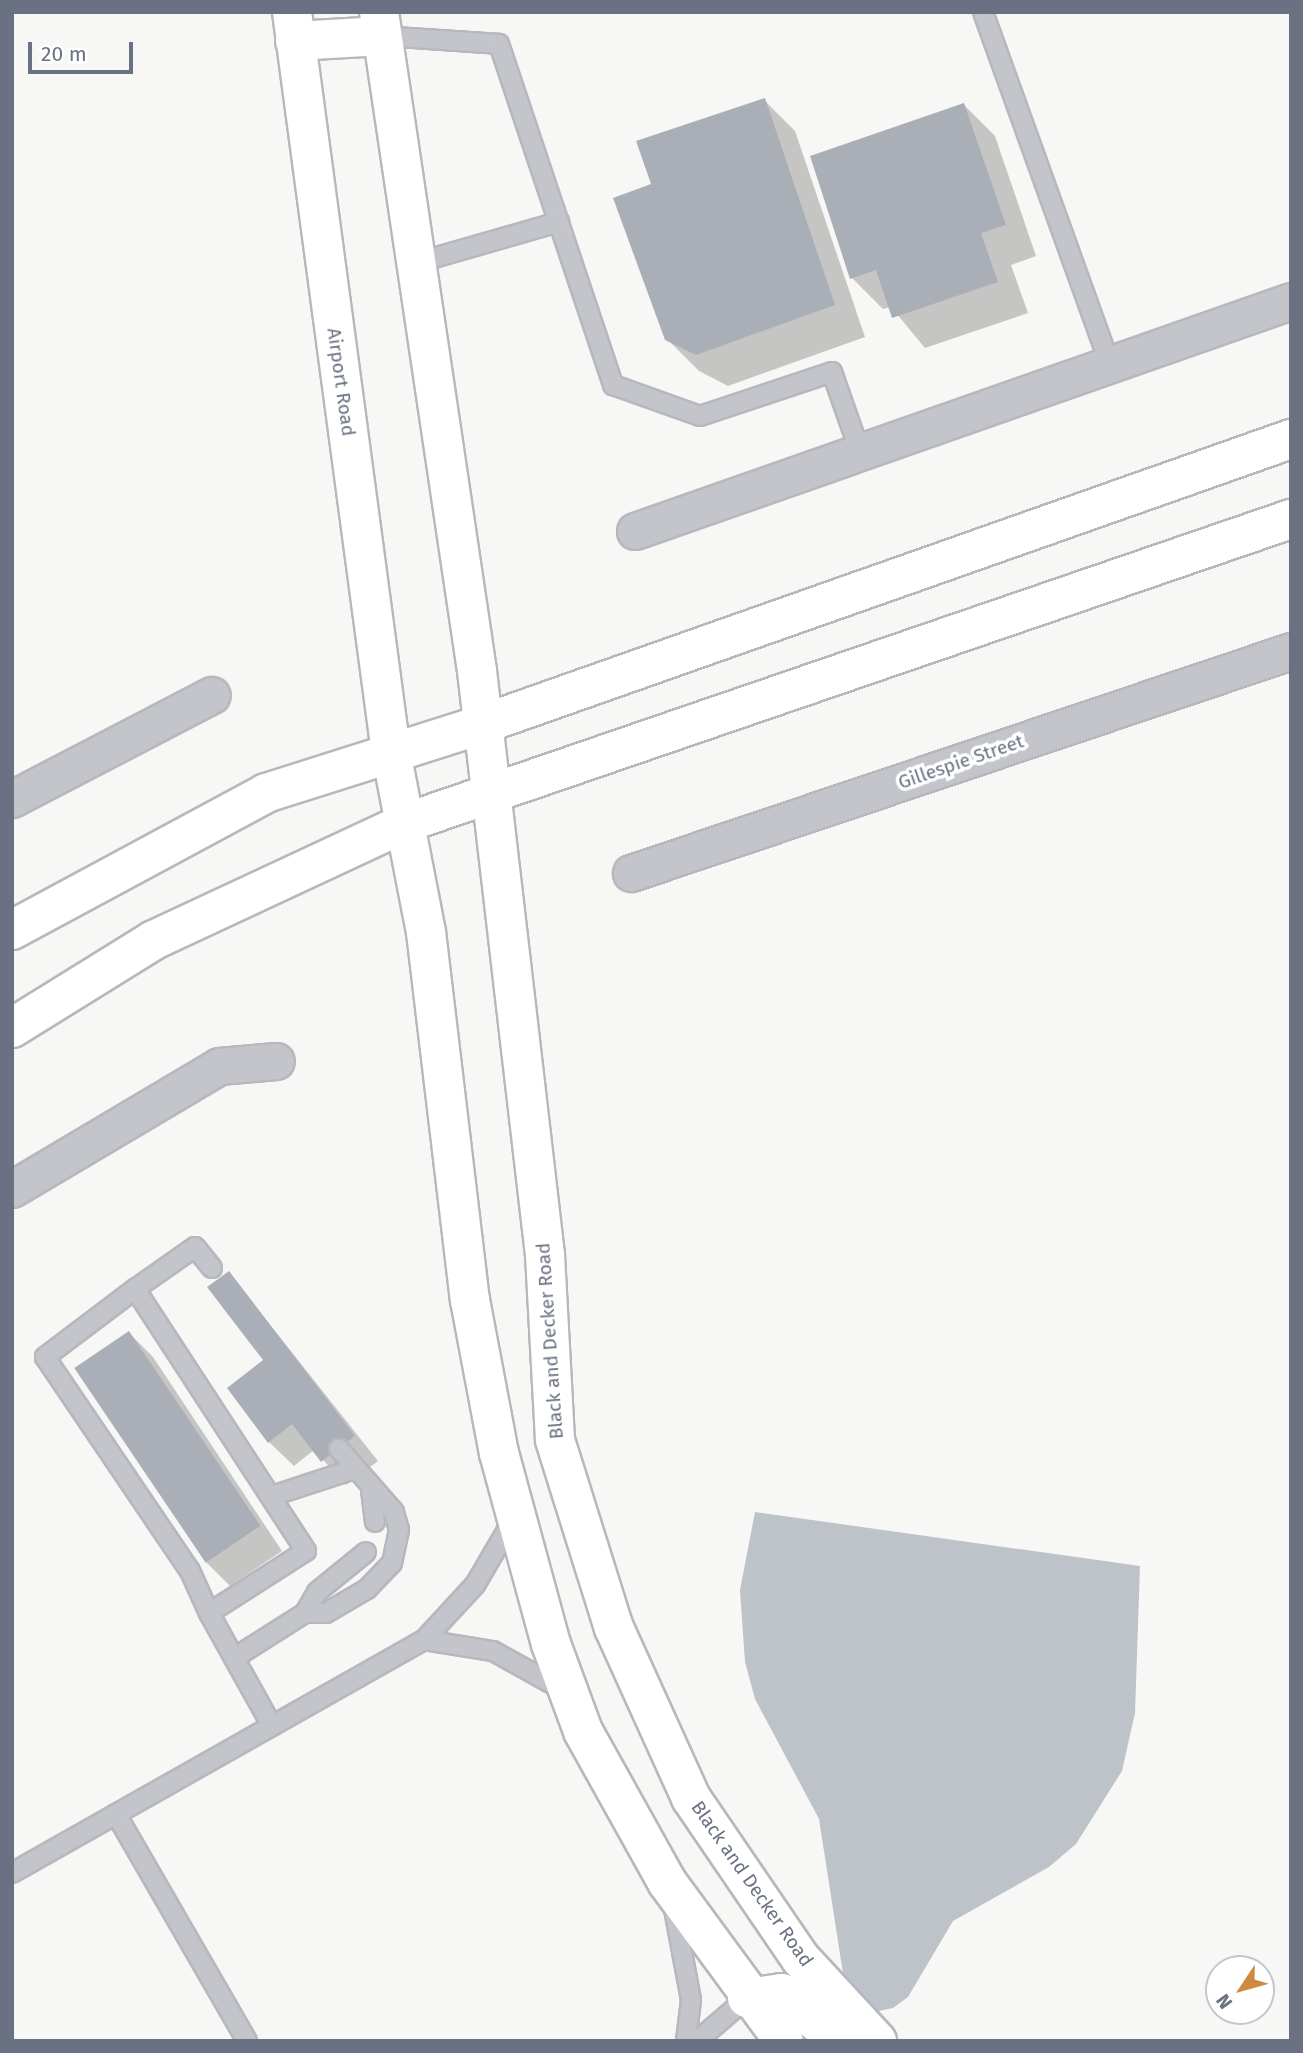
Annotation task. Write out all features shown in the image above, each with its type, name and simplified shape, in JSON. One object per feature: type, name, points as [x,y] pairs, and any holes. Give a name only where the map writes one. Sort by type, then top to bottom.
[{"type":"main road","points":[[293,26],[380,24],[483,724]]},
{"type":"main road","name":"Airport Road","points":[[293,26],[391,752]]},
{"type":"main road","points":[[12,930],[266,793],[483,724],[1291,439]]},
{"type":"main road","points":[[12,1028],[154,940],[405,823],[1291,519]]},
{"type":"main road","name":"Black and Decker Road","points":[[483,724],[545,1255],[555,1440],[614,1628],[691,1798],[801,1959],[877,2041]]},
{"type":"main road","points":[[391,752],[426,932],[470,1300],[516,1516],[569,1693],[618,1800],[667,1882],[747,1998],[784,2041]]},
{"type":"main road","points":[[747,1998],[782,1993],[839,2041]]},
{"type":"street","points":[[635,531],[1291,302]]},
{"type":"street","name":"Gillespie Street","points":[[631,873],[1291,651]]},
{"type":"street","points":[[12,799],[212,695]]},
{"type":"street","points":[[12,1189],[121,1119],[219,1066],[276,1061]]},
{"type":"lane","points":[[983,12],[1110,365]]},
{"type":"lane","points":[[380,24],[499,44],[613,385],[700,416],[832,372],[860,452]]},
{"type":"lane","points":[[416,263],[559,222]]},
{"type":"lane","points":[[212,1268],[195,1247],[45,1357],[190,1571],[209,1613],[272,1726]]},
{"type":"lane","points":[[135,1289],[275,1495],[306,1551],[209,1613]]},
{"type":"lane","points":[[305,1613],[326,1613],[367,1589],[392,1563],[396,1521],[339,1449]]},
{"type":"lane","points":[[275,1495],[354,1469]]},
{"type":"lane","points":[[371,1490],[375,1522]]},
{"type":"lane","points":[[12,1873],[424,1640],[475,1586],[516,1516]]},
{"type":"lane","points":[[234,1658],[305,1613],[317,1592],[366,1552]]},
{"type":"lane","points":[[424,1640],[493,1651],[569,1693]]},
{"type":"lane","points":[[116,1814],[247,2041]]},
{"type":"lane","points":[[667,1882],[686,1959],[686,2041]]},
{"type":"lane","points":[[697,2041],[747,1998]]},
{"type":"shaded area","points":[[755,1512],[1140,1566],[1135,1713],[1122,1771],[1076,1844],[1049,1867],[953,1921],[908,1997],[893,2008],[869,2013],[844,1980],[819,1819],[755,1699],[745,1662],[740,1590]]},
{"type":"building","points":[[765,98],[835,305],[696,355],[665,340],[613,198],[651,184],[636,141]]},
{"type":"building","points":[[964,103],[1006,225],[981,233],[998,282],[892,318],[876,270],[850,279],[810,156]]},
{"type":"building","points":[[229,1271],[355,1436],[321,1462],[292,1424],[268,1443],[227,1388],[263,1360],[207,1287]]},
{"type":"building","points":[[129,1331],[260,1526],[206,1563],[74,1368]]}]
